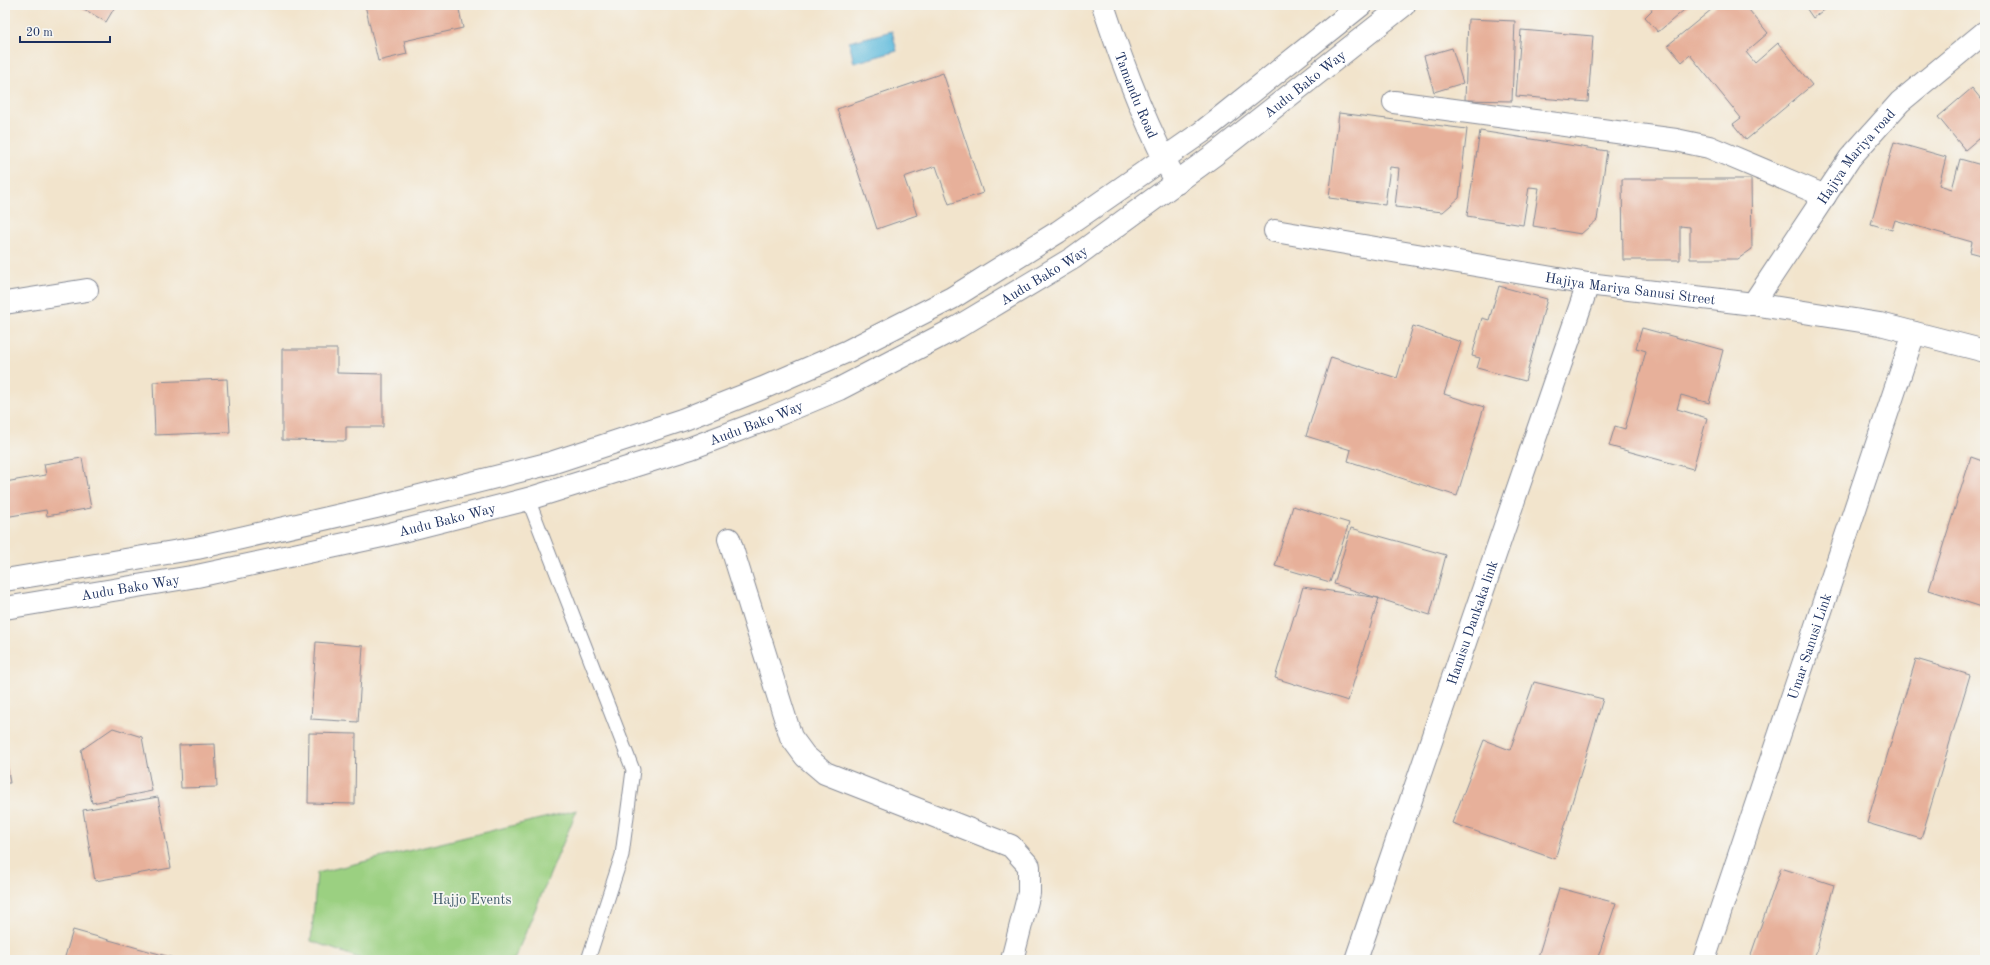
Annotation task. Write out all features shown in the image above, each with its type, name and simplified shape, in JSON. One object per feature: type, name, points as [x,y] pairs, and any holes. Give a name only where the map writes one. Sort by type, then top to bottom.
[{"type":"street","name":"Tamandu Road","points":[[1103,5],[1123,64],[1163,158],[1177,183]]},
{"type":"street","name":"Audu Bako Way","points":[[5,580],[197,548],[376,507],[551,463],[682,420],[763,388],[848,351],[952,298],[1058,232],[1202,132],[1361,5]]},
{"type":"street","name":"Audu Bako Way","points":[[5,608],[204,574],[382,536],[528,499],[691,448],[839,390],[958,327],[1073,258],[1214,156],[1404,5]]},
{"type":"street","name":"Hajiya Mariya road","points":[[1753,304],[1850,158],[1900,102],[1985,32]]},
{"type":"street","points":[[1394,102],[1676,140],[1696,144],[1709,147],[1824,196]]},
{"type":"street","name":"Hajiya Mariya Sanusi Street","points":[[1275,231],[1588,284],[1753,304],[1880,324],[1985,351]]},
{"type":"street","name":"Hamisu Dankaka link","points":[[1356,960],[1588,284]]},
{"type":"street","points":[[5,303],[87,290]]},
{"type":"street","name":"Umar Sanusi Link","points":[[1704,960],[1914,333]]},
{"type":"street","points":[[729,539],[791,737],[805,756],[825,774],[1011,846],[1029,866],[1029,893],[1012,960]]},
{"type":"lane","points":[[528,499],[633,770],[622,855],[588,960]]},
{"type":"green space","name":"Hajjo Events","points":[[577,810],[514,960],[364,960],[311,941],[317,873]]},
{"type":"water","points":[[892,31],[897,51],[854,63],[849,42]]},
{"type":"building","points":[[77,5],[116,5],[106,22]]},
{"type":"building","points":[[365,5],[458,5],[463,28],[404,41],[407,54],[378,61]]},
{"type":"building","points":[[1648,5],[1690,5],[1658,32],[1645,17],[1652,10]]},
{"type":"building","points":[[1717,5],[1745,5],[1768,33],[1746,52],[1755,63],[1778,43],[1812,85],[1746,140],[1733,124],[1741,118],[1690,55],[1682,62],[1668,45]]},
{"type":"building","points":[[1804,5],[1830,5],[1813,18]]},
{"type":"building","points":[[1468,19],[1515,21],[1512,101],[1465,100]]},
{"type":"building","points":[[1521,30],[1593,36],[1588,102],[1516,96]]},
{"type":"building","points":[[1452,48],[1463,83],[1434,92],[1424,56]]},
{"type":"building","points":[[943,73],[983,193],[949,204],[936,166],[904,177],[917,215],[877,229],[837,109]]},
{"type":"building","points":[[1972,88],[1985,104],[1985,133],[1965,150],[1938,117]]},
{"type":"building","points":[[1339,113],[1467,129],[1459,198],[1443,212],[1395,207],[1399,168],[1390,167],[1385,205],[1329,198]]},
{"type":"building","points":[[1480,131],[1607,151],[1597,220],[1581,234],[1533,226],[1539,188],[1529,187],[1523,225],[1467,216]]},
{"type":"building","points":[[1894,142],[1946,157],[1939,185],[1952,189],[1960,159],[1985,166],[1985,256],[1970,252],[1972,242],[1895,220],[1892,230],[1871,224]]},
{"type":"building","points":[[1622,179],[1751,179],[1752,249],[1738,259],[1690,259],[1690,227],[1680,226],[1680,260],[1623,260]]},
{"type":"building","points":[[1499,286],[1547,299],[1525,381],[1477,368],[1480,358],[1472,356],[1482,318],[1489,320]]},
{"type":"building","points":[[1413,326],[1461,342],[1444,394],[1484,407],[1457,496],[1348,461],[1351,450],[1306,436],[1331,357],[1397,378]]},
{"type":"building","points":[[1642,328],[1723,350],[1709,403],[1681,395],[1677,409],[1707,418],[1693,469],[1609,446],[1615,426],[1625,429],[1646,351],[1636,348]]},
{"type":"building","points":[[282,349],[337,349],[337,373],[383,374],[383,427],[346,427],[346,441],[282,440]]},
{"type":"building","points":[[227,379],[230,432],[155,435],[153,382]]},
{"type":"building","points":[[1971,457],[1985,462],[1985,608],[1929,590]]},
{"type":"building","points":[[82,458],[91,508],[47,516],[46,510],[5,517],[5,482],[46,475],[44,464]]},
{"type":"building","points":[[1293,506],[1349,523],[1330,582],[1275,566]]},
{"type":"building","points":[[1351,528],[1446,555],[1430,615],[1334,584]]},
{"type":"building","points":[[1303,587],[1379,598],[1348,701],[1275,678]]},
{"type":"building","points":[[316,642],[363,646],[358,722],[311,719]]},
{"type":"building","points":[[1916,659],[1970,675],[1921,839],[1867,823]]},
{"type":"building","points":[[1534,682],[1603,699],[1555,859],[1452,823],[1484,740],[1510,750]]},
{"type":"building","points":[[113,728],[142,737],[152,791],[92,803],[81,750]]},
{"type":"building","points":[[309,733],[356,734],[355,804],[308,803]]},
{"type":"building","points":[[215,744],[217,787],[181,788],[179,745]]},
{"type":"building","points":[[5,753],[10,783],[5,783]]},
{"type":"building","points":[[158,797],[171,868],[95,881],[83,810]]},
{"type":"building","points":[[1781,868],[1834,885],[1814,960],[1749,960]]},
{"type":"building","points":[[1559,888],[1616,903],[1597,960],[1537,960]]},
{"type":"building","points":[[73,930],[181,960],[64,960]]}]
